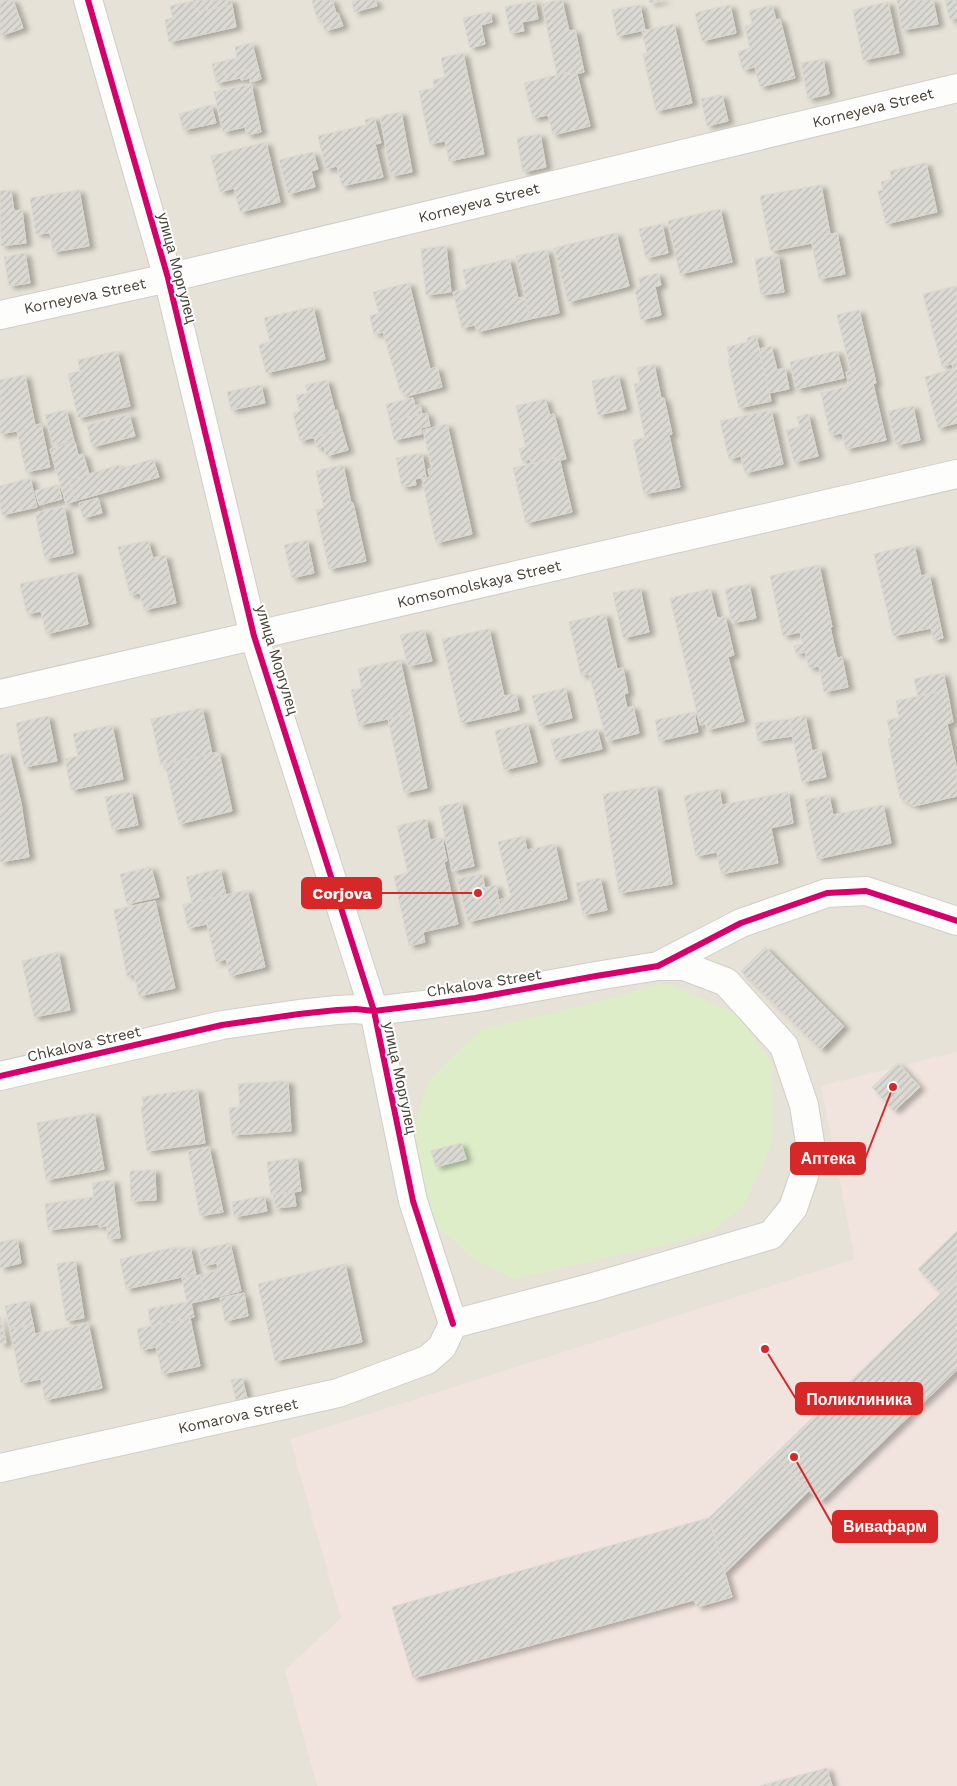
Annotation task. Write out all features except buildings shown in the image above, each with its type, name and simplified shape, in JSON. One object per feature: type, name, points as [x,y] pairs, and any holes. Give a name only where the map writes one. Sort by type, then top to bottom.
[{"type":"street","name":"улица Моргулец","points":[[88,0],[168,278],[254,636],[374,1011],[413,1201],[452,1324]]},
{"type":"street","name":"Korneyeva Street","points":[[0,315],[168,278],[957,88]]},
{"type":"street","name":"Komsomolskaya Street","points":[[0,694],[957,474]]},
{"type":"street","name":"Chkalova Street","points":[[0,1076],[222,1025],[328,1011],[356,1009],[374,1011],[475,998],[658,966],[741,923],[827,893],[866,891],[957,921]]},
{"type":"street","points":[[452,1324],[590,1288],[771,1235],[793,1208],[804,1176],[810,1143],[804,1105],[784,1046],[726,982],[684,966],[658,966]]},
{"type":"street","name":"Komarova Street","points":[[0,1468],[338,1393],[427,1360],[442,1348],[452,1324]]},
{"type":"shaded area","points":[[0,0],[957,0],[957,1786],[0,1786]]},
{"type":"shaded area","points":[[957,1052],[957,1786],[317,1786],[285,1670],[341,1618],[290,1439],[855,1259],[821,1086]]},
{"type":"green space","points":[[666,983],[736,1014],[772,1062],[772,1144],[744,1205],[712,1231],[673,1243],[514,1279],[471,1257],[438,1227],[424,1195],[411,1137],[428,1081],[482,1029],[577,1007]]},
{"type":"cycle path","points":[[88,0],[168,278],[254,636],[374,1011],[413,1201],[453,1324]]},
{"type":"cycle path","points":[[0,1076],[222,1025],[299,1014],[356,1009],[374,1011],[475,998],[658,966],[741,923],[827,893],[866,891],[957,921]]},
{"type":"place","name":"Corjova","points":[[478,893]]},
{"type":"place","name":"Аптека","points":[[893,1087]]},
{"type":"place","name":"Поликлиника","points":[[765,1349]]},
{"type":"place","name":"Вивафарм","points":[[794,1457]]}]
